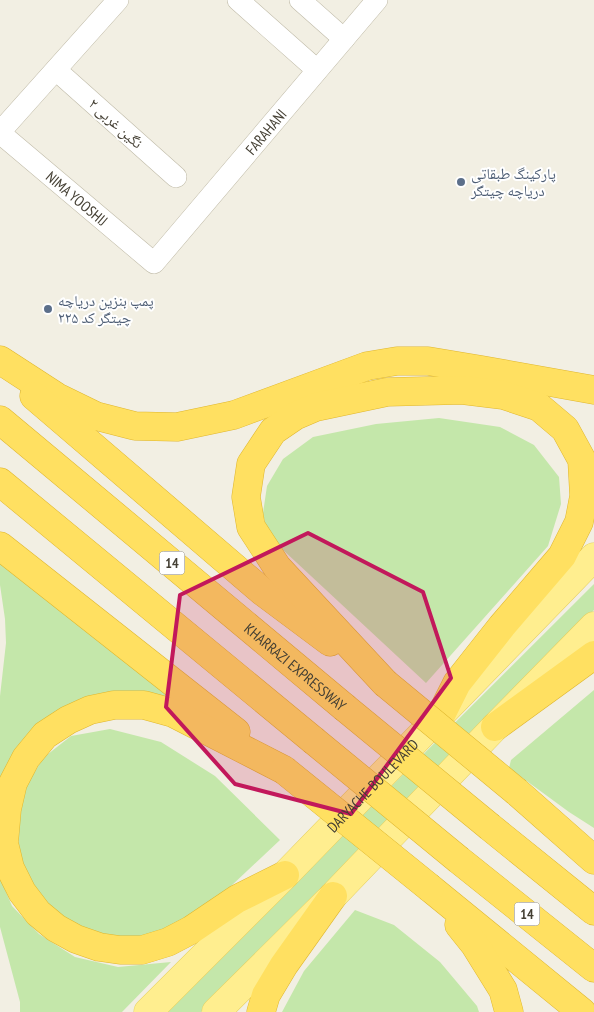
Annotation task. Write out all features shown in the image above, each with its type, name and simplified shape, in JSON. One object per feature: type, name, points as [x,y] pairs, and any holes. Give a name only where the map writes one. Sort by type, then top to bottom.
[{"type":"highway","points":[[0,360],[57,397],[96,416],[134,426],[177,427],[234,415],[367,366],[397,361],[428,361],[594,390]]},
{"type":"highway","points":[[0,367],[263,592],[385,683],[517,792],[594,860]]},
{"type":"highway","points":[[385,683],[277,567],[251,527],[246,497],[251,464],[273,431],[295,416],[316,406],[387,392],[462,390],[503,395],[539,407],[564,429],[582,460],[584,496],[579,522],[562,556],[502,626],[457,683],[442,713]]},
{"type":"highway","name":"KHARRAZI EXPRESSWAY","points":[[0,420],[490,827],[594,911]]},
{"type":"highway","name":"14","points":[[0,482],[459,860],[594,968]]},
{"type":"highway","points":[[0,546],[284,770],[582,1012]]},
{"type":"highway","points":[[495,728],[594,655]]},
{"type":"highway","points":[[284,770],[173,713],[144,705],[114,705],[90,710],[68,720],[45,735],[26,758],[13,783],[7,809],[4,843],[10,868],[22,892],[38,913],[56,928],[76,939],[99,947],[120,950],[142,950],[168,942],[191,930],[237,898],[285,875]]},
{"type":"highway","points":[[517,792],[594,839]]},
{"type":"highway","points":[[430,888],[475,945],[499,982],[504,990],[509,1012]]},
{"type":"highway","points":[[261,1012],[266,995],[284,965],[333,896]]},
{"type":"main road","name":"DARYACHE BOULEVARD","points":[[148,1012],[285,875],[594,556]]},
{"type":"main road","points":[[216,1012],[333,896],[594,626]]},
{"type":"street","points":[[0,132],[118,0]]},
{"type":"street","points":[[238,0],[318,70]]},
{"type":"street","points":[[300,0],[344,39]]},
{"type":"street","name":"FARAHANI","points":[[154,263],[377,0]]},
{"type":"street","name":"نگین غربی ۲","points":[[56,70],[176,177]]},
{"type":"street","name":"NIMA YOOSHIJ","points":[[0,132],[154,263]]},
{"type":"highlighted area","points":[[308,533],[423,592],[451,678],[351,814],[235,784],[166,707],[180,595]]},
{"type":"green space","points":[[439,418],[500,427],[534,445],[559,477],[561,504],[548,546],[426,683],[268,536],[263,513],[267,486],[283,459],[313,437],[376,424]]},
{"type":"green space","points":[[0,543],[222,731],[114,696],[0,782],[0,696],[6,643],[0,585]]},
{"type":"green space","points":[[594,584],[594,610],[201,1012],[165,1012]]},
{"type":"green space","points":[[594,690],[594,828],[509,768],[511,760]]},
{"type":"green space","points":[[110,729],[161,742],[215,776],[280,840],[213,903],[177,928],[129,940],[103,936],[76,925],[52,910],[35,890],[22,865],[17,830],[24,790],[43,758],[71,736]]},
{"type":"green space","points":[[0,878],[12,906],[39,934],[75,957],[118,967],[171,962],[122,1012],[20,1012],[20,1002],[0,927]]},
{"type":"green space","points":[[355,910],[394,925],[440,962],[477,1006],[479,1012],[282,1012],[304,971]]},
{"type":"place","name":"پارکینگ طبقاتی دریاچه چیتگر","points":[[461,182]]},
{"type":"place","name":"پمپ بنزین دریاچه چیتگر کد ۲۲۵","points":[[48,309]]}]
